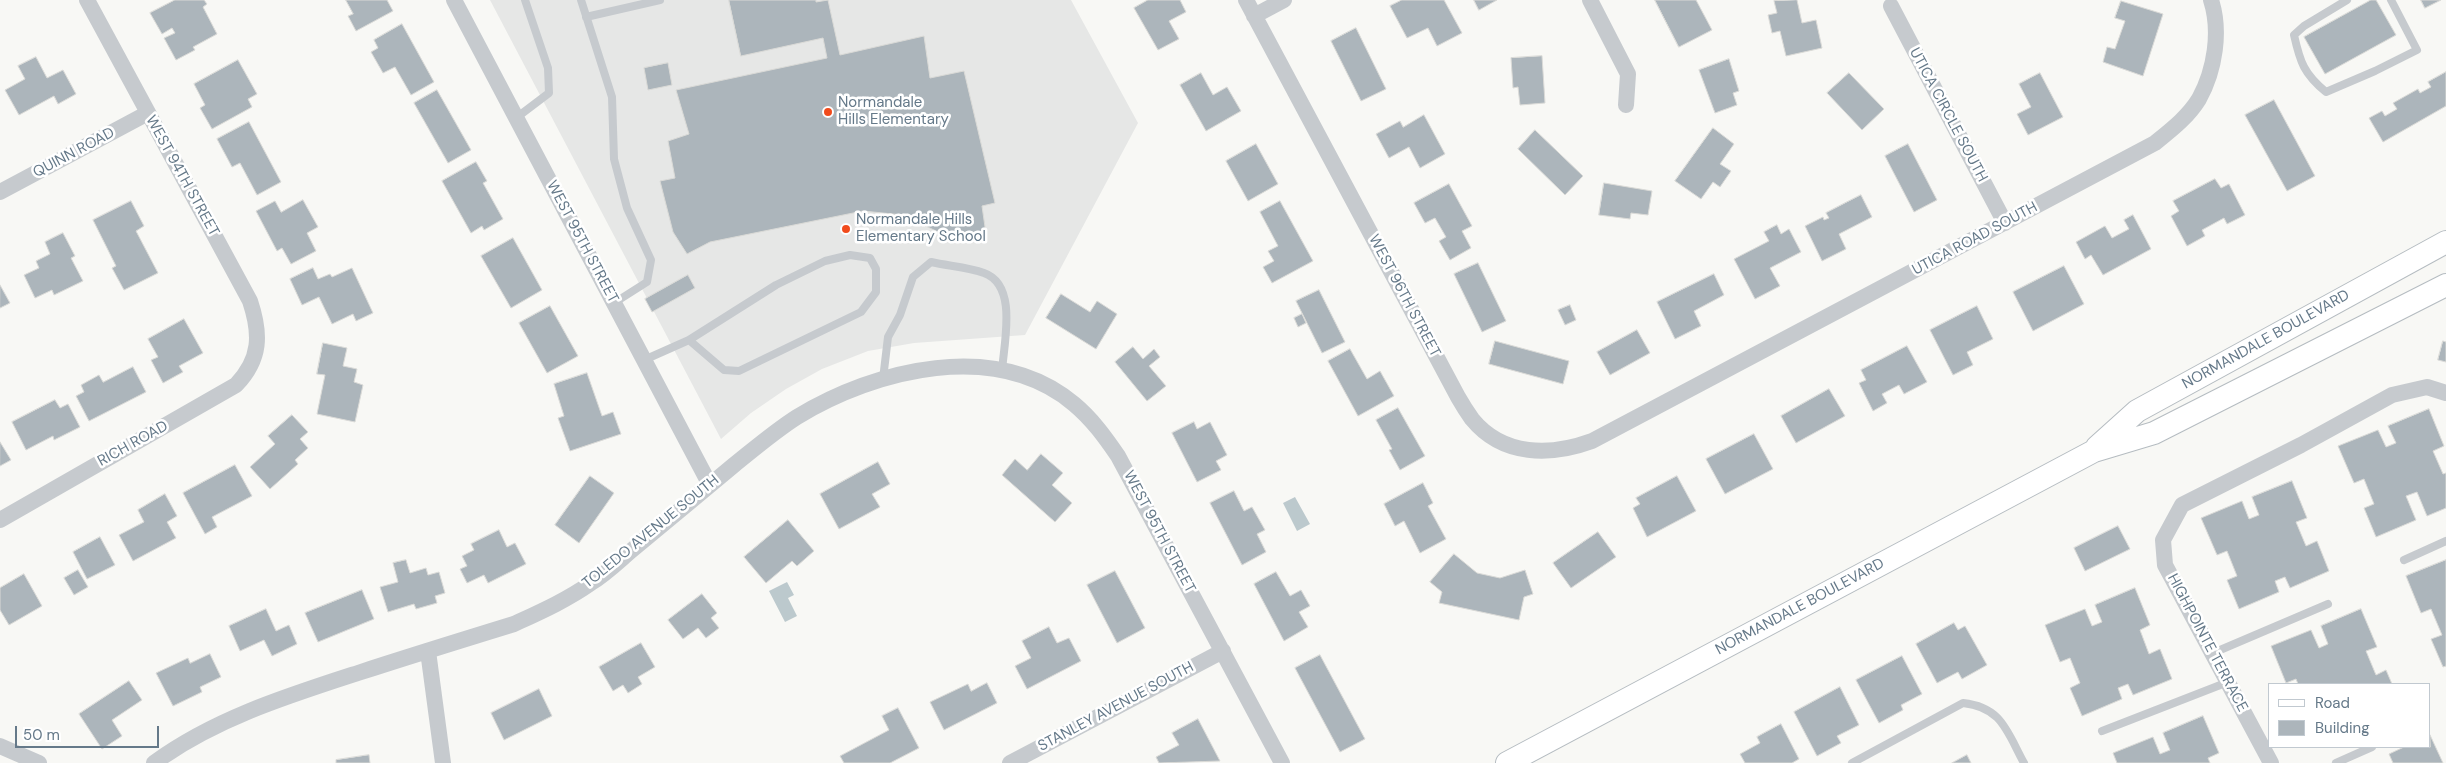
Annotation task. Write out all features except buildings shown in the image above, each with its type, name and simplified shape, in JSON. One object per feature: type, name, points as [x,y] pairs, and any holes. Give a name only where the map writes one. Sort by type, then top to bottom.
[{"type":"main road","name":"NORMANDALE BOULEVARD","points":[[2094,451],[2137,411],[2446,242]]},
{"type":"main road","name":"NORMANDALE BOULEVARD","points":[[1507,763],[2094,451],[2154,433],[2446,284]]},
{"type":"street","name":"WEST 94TH STREET","points":[[88,0],[250,301],[256,319],[258,338],[254,358]]},
{"type":"street","name":"WEST 95TH STREET","points":[[454,0],[710,485]]},
{"type":"street","name":"WEST 96TH STREET","points":[[1246,0],[1458,397],[1473,420],[1494,438],[1519,448],[1545,452],[1569,449],[1592,440],[1648,411]]},
{"type":"street","points":[[1254,16],[1284,0]]},
{"type":"street","points":[[1590,0],[1628,74],[1626,106]]},
{"type":"street","name":"UTICA ROAD SOUTH","points":[[1648,411],[2155,143],[2180,122],[2198,99],[2210,69],[2216,38],[2211,0]]},
{"type":"street","name":"UTICA CIRCLE SOUTH","points":[[1891,6],[2005,223]]},
{"type":"street","name":"QUINN ROAD","points":[[0,192],[148,113]]},
{"type":"street","name":"RICH ROAD","points":[[0,520],[222,394],[236,385],[247,373],[254,358]]},
{"type":"street","name":"WEST 95TH STREET","points":[[976,367],[1002,371],[1043,384],[1074,403],[1098,427],[1118,456],[1282,763]]},
{"type":"street","name":"TOLEDO AVENUE SOUTH","points":[[154,763],[190,740],[261,706],[514,624],[584,588],[710,485],[796,418],[838,395],[883,379],[929,369],[976,367]]},
{"type":"street","name":"HIGHPOINTE TERRACE","points":[[2271,763],[2165,565],[2163,540],[2182,505],[2221,483],[2301,445],[2392,395],[2427,387],[2446,393]]},
{"type":"street","points":[[428,651],[443,763]]},
{"type":"street","name":"STANLEY AVENUE SOUTH","points":[[1010,763],[1223,651]]},
{"type":"street","points":[[0,746],[39,763]]},
{"type":"lane","points":[[516,118],[549,93],[548,68],[525,0]]},
{"type":"lane","points":[[581,0],[612,96],[614,159],[627,208],[651,260],[647,282],[614,303]]},
{"type":"lane","points":[[586,17],[660,0]]},
{"type":"lane","points":[[2348,0],[2304,26],[2294,35],[2298,54],[2309,78],[2326,92],[2417,50],[2391,0]]},
{"type":"lane","points":[[644,360],[689,340],[776,285],[825,261],[850,255],[870,258],[876,269],[876,292],[862,312],[739,371],[724,370],[689,340]]},
{"type":"lane","points":[[883,379],[888,337],[900,315],[913,278],[931,262],[985,273],[1000,283],[1007,300],[1002,371]]},
{"type":"lane","points":[[2404,560],[2446,541]]},
{"type":"lane","points":[[2213,653],[2328,604]]},
{"type":"lane","points":[[2102,731],[2228,682]]},
{"type":"lane","points":[[1852,763],[1963,703],[1979,705],[1995,714],[2024,763]]},
{"type":"lane","points":[[2336,763],[2370,748]]},
{"type":"shaded area","name":"Normandale Hills Elementary School","points":[[490,0],[1071,0],[1138,123],[1025,335],[914,343],[868,351],[822,369],[786,389],[751,413],[721,439]]},
{"type":"shaded area","points":[[1295,497],[1310,524],[1297,531],[1283,503]]},
{"type":"shaded area","points":[[787,582],[794,595],[788,598],[797,616],[785,622],[769,591]]},
{"type":"place","name":"Normandale Hills Elementary","points":[[828,112]]},
{"type":"place","name":"Normandale Hills Elementary School","points":[[846,229]]}]
